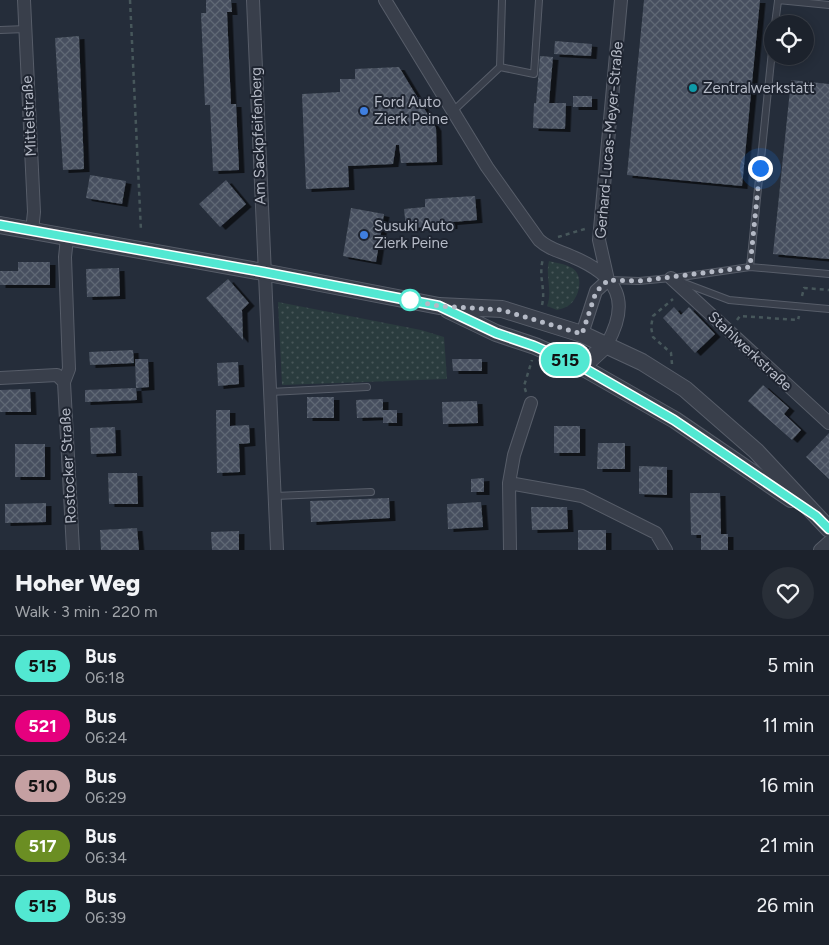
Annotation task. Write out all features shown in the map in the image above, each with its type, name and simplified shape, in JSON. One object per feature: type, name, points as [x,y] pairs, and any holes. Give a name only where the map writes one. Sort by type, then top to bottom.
[{"type":"street","name":"Mittelstraße","points":[[24,0],[34,212],[32,231]]},
{"type":"street","name":"Am Sackpfeifenberg","points":[[253,0],[263,272],[277,550]]},
{"type":"street","points":[[385,0],[452,112],[513,207],[547,247],[573,257],[608,280],[596,292],[582,334],[582,367]]},
{"type":"street","name":"Gerhard-Lucas-Meyer-Straße","points":[[607,344],[620,313],[618,294],[608,280],[600,240],[621,0]]},
{"type":"street","points":[[0,226],[263,272],[439,306],[502,310],[582,334],[607,344],[685,389],[756,451],[829,529]]},
{"type":"street","name":"Rostocker Straße","points":[[67,238],[65,257],[69,369],[64,382],[73,550]]},
{"type":"street","name":"Stahlwerkstraße","points":[[671,278],[829,423]]},
{"type":"street","points":[[439,306],[496,333],[534,346],[582,367],[674,420],[816,516]]},
{"type":"street","points":[[582,367],[607,344]]},
{"type":"street","points":[[0,378],[57,375],[64,382]]},
{"type":"street","points":[[510,550],[509,483],[514,454],[531,403]]},
{"type":"street","points":[[509,483],[582,496],[656,533],[666,550]]},
{"type":"street","points":[[820,550],[829,542]]},
{"type":"lane","points":[[452,112],[500,67],[502,0]]},
{"type":"lane","points":[[500,67],[534,74],[539,0]]},
{"type":"lane","points":[[776,15],[778,0],[829,5]]},
{"type":"lane","points":[[0,30],[26,29]]},
{"type":"lane","points":[[750,267],[771,65]]},
{"type":"lane","points":[[608,280],[639,281],[750,267],[829,274]]},
{"type":"lane","points":[[671,278],[728,300],[829,309]]},
{"type":"lane","points":[[270,392],[366,387]]},
{"type":"lane","points":[[275,496],[371,492]]},
{"type":"path","points":[[130,0],[141,231]]},
{"type":"path","points":[[540,320],[544,296],[540,272],[547,247],[559,235],[578,229],[601,226]]},
{"type":"path","points":[[673,368],[671,353],[653,336],[651,327],[653,316],[684,290]]},
{"type":"path","points":[[531,403],[524,386],[534,346]]},
{"type":"shaded area","points":[[549,261],[572,268],[578,276],[579,282],[578,293],[572,303],[567,307],[557,310],[547,306],[549,300]]},
{"type":"shaded area","points":[[278,302],[421,330],[444,337],[447,379],[282,385]]},
{"type":"building","points":[[206,0],[231,0],[232,12],[227,12],[231,104],[236,104],[239,170],[213,171],[210,105],[205,105],[201,13],[206,13]]},
{"type":"building","name":"Zentralwerkstatt","points":[[644,0],[760,0],[742,186],[627,175]]},
{"type":"building","points":[[79,36],[84,169],[63,170],[55,38]]},
{"type":"building","points":[[555,41],[592,44],[591,56],[554,54]]},
{"type":"building","points":[[540,56],[553,57],[549,103],[566,103],[565,129],[533,128]]},
{"type":"building","name":"Ford Auto Zierk Peine","points":[[399,67],[436,128],[437,162],[401,163],[399,145],[396,145],[393,164],[348,166],[349,187],[306,189],[302,94],[340,92],[340,79],[355,79],[355,69]]},
{"type":"building","points":[[791,80],[829,84],[829,259],[773,254]]},
{"type":"building","points":[[573,96],[592,96],[592,107],[573,107]]},
{"type":"building","points":[[90,175],[126,181],[122,204],[86,198]]},
{"type":"building","points":[[226,180],[246,204],[220,227],[199,204]]},
{"type":"building","points":[[475,196],[477,220],[452,222],[452,226],[406,228],[404,209],[425,207],[425,199]]},
{"type":"building","name":"Susuki Auto Zierk Peine","points":[[351,208],[384,214],[376,262],[343,256]]},
{"type":"building","points":[[18,262],[50,262],[50,285],[0,285],[0,271],[18,271]]},
{"type":"building","points":[[119,268],[120,296],[87,297],[86,269]]},
{"type":"building","points":[[228,279],[249,303],[242,310],[243,340],[206,298]]},
{"type":"building","points":[[674,307],[681,315],[689,307],[715,334],[695,353],[663,318]]},
{"type":"building","points":[[133,350],[134,363],[90,365],[89,352]]},
{"type":"building","points":[[135,359],[148,359],[149,387],[136,388]]},
{"type":"building","points":[[452,359],[482,359],[482,371],[453,371]]},
{"type":"building","points":[[238,362],[239,384],[218,386],[217,363]]},
{"type":"building","points":[[763,385],[789,408],[784,414],[801,430],[792,440],[748,401]]},
{"type":"building","points":[[136,388],[137,400],[85,402],[85,390]]},
{"type":"building","points":[[30,389],[31,412],[0,412],[0,390]]},
{"type":"building","points":[[307,397],[334,397],[334,418],[307,418]]},
{"type":"building","points":[[383,399],[383,417],[357,418],[356,400]]},
{"type":"building","points":[[477,401],[478,423],[443,424],[442,402]]},
{"type":"building","points":[[216,410],[230,410],[230,426],[249,425],[250,443],[239,444],[240,472],[217,473]]},
{"type":"building","points":[[383,410],[397,410],[397,423],[383,423]]},
{"type":"building","points":[[554,426],[580,426],[580,453],[554,453]]},
{"type":"building","points":[[115,427],[116,453],[91,454],[90,428]]},
{"type":"building","points":[[829,433],[829,479],[806,457]]},
{"type":"building","points":[[598,443],[625,443],[625,469],[597,469]]},
{"type":"building","points":[[15,444],[45,444],[45,477],[15,477]]},
{"type":"building","points":[[639,466],[667,467],[667,495],[639,494]]},
{"type":"building","points":[[108,473],[137,473],[138,504],[109,504]]},
{"type":"building","points":[[484,478],[484,492],[471,492],[471,479]]},
{"type":"building","points":[[690,493],[720,493],[721,534],[728,534],[728,550],[701,550],[701,535],[691,535]]},
{"type":"building","points":[[389,498],[390,518],[311,522],[310,501]]},
{"type":"building","points":[[481,502],[483,527],[448,529],[447,504]]},
{"type":"building","points":[[46,503],[46,522],[5,523],[5,504]]},
{"type":"building","points":[[531,507],[567,507],[568,529],[532,530]]},
{"type":"building","points":[[137,528],[139,550],[101,550],[100,530]]},
{"type":"building","points":[[578,530],[606,530],[606,550],[578,550]]},
{"type":"building","points":[[239,531],[239,550],[212,550],[211,532]]},
{"type":"bus line","name":"515","points":[[0,225],[263,272],[439,306],[496,333],[534,346],[582,367],[674,420],[816,516],[829,529]]},
{"type":"place","name":"Zentralwerkstatt","points":[[693,88]]},
{"type":"place","name":"Ford Auto Zierk Peine","points":[[364,111]]},
{"type":"place","name":"Susuki Auto Zierk Peine","points":[[364,235]]},
{"type":"route","points":[[410,300],[439,306],[502,310],[582,334],[596,292],[608,280],[639,281],[750,267],[760,168]]}]
